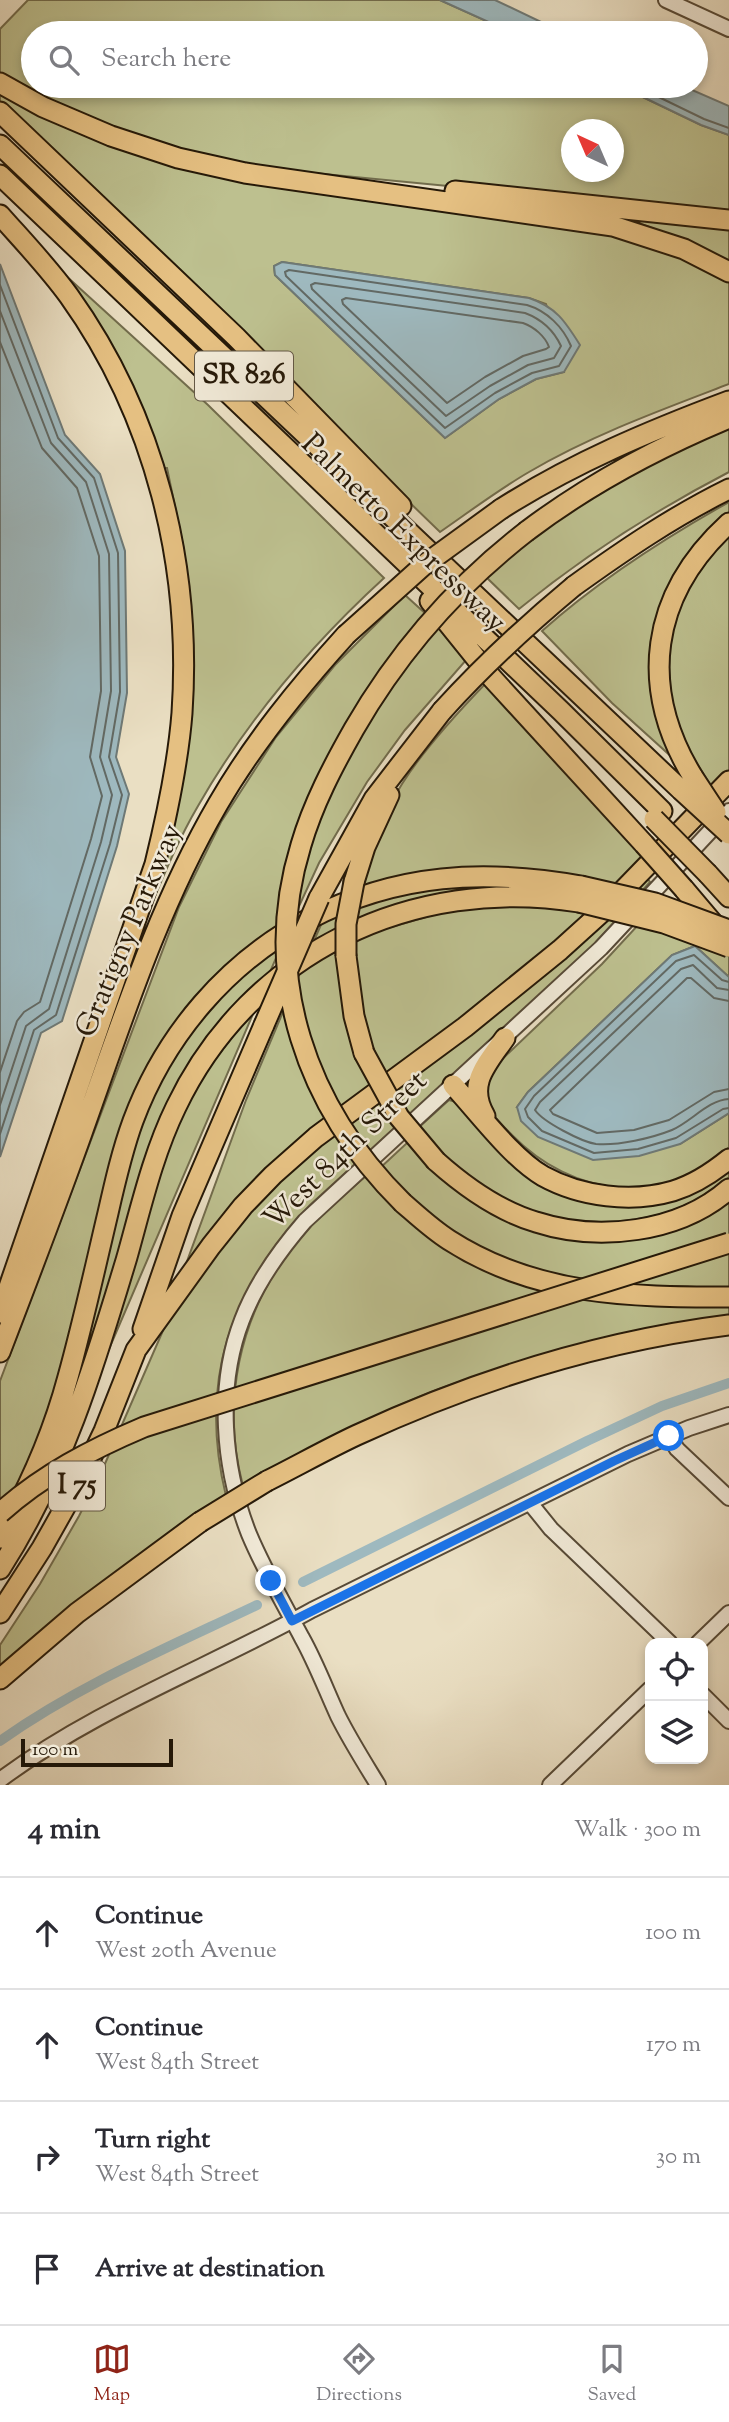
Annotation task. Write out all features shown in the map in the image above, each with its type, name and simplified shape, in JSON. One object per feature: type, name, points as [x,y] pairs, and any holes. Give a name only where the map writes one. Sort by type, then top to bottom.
[{"type":"highway","points":[[0,83],[21,95]]},
{"type":"highway","points":[[27,98],[111,136],[178,159],[245,173],[613,226],[676,245],[729,272]]},
{"type":"highway","points":[[0,112],[236,337],[383,490],[467,570],[488,607]]},
{"type":"highway","name":"Palmetto Expressway","points":[[0,145],[488,607],[687,784]]},
{"type":"highway","points":[[0,175],[551,702],[658,815]]},
{"type":"highway","points":[[318,183],[455,191],[729,220]]},
{"type":"highway","name":"Palmetto Expressway","points":[[0,191],[658,815],[712,870],[729,897]]},
{"type":"highway","points":[[0,215],[69,296],[101,346],[129,401],[149,451],[167,511],[177,570],[183,636],[182,713],[169,804],[155,864],[0,1313]]},
{"type":"highway","name":"Gratigny Parkway","points":[[0,1352],[150,943],[180,875],[218,803],[261,737],[307,678],[346,635],[424,565],[501,509],[593,457],[729,401]]},
{"type":"highway","points":[[729,418],[628,466],[569,501],[485,565],[413,641],[360,718],[326,780],[305,834],[295,867],[289,908],[288,975],[299,1034],[326,1103],[351,1144],[383,1183],[449,1240],[491,1263],[536,1279],[598,1293],[729,1297]]},
{"type":"highway","points":[[136,1350],[182,1216],[264,1025],[319,898],[374,799],[442,711],[522,630],[574,586],[631,544],[729,489]]},
{"type":"highway","points":[[729,523],[705,546],[682,579],[672,600],[660,643],[659,679],[664,712],[687,784],[729,832]]},
{"type":"highway","points":[[430,601],[492,678],[729,941]]},
{"type":"highway","points":[[407,755],[365,847],[354,881],[346,924],[346,956],[354,1016],[364,1053],[399,1117],[436,1161],[474,1191],[500,1207],[535,1222],[570,1230],[611,1232],[649,1227],[690,1215],[718,1199],[729,1189]]},
{"type":"highway","points":[[136,1350],[211,1246],[243,1206],[273,1175],[335,1122],[465,1027],[540,968],[602,912],[729,781]]},
{"type":"highway","points":[[712,870],[729,880]]},
{"type":"highway","points":[[0,1538],[39,1460],[62,1399],[120,1163],[133,1121],[166,1053],[210,995],[245,962],[289,931],[342,903],[390,887],[428,879],[465,876],[526,878],[580,894],[729,947]]},
{"type":"highway","points":[[0,1569],[35,1509],[78,1414],[165,1131],[192,1077],[227,1028],[259,995],[305,958],[359,928],[400,913],[443,902],[488,896],[539,897],[580,894],[655,903],[729,930]]},
{"type":"highway","points":[[490,1126],[479,1105],[478,1080],[505,1038]]},
{"type":"highway","points":[[453,1085],[517,1154],[542,1175],[573,1188],[602,1195],[638,1197],[674,1191],[703,1177],[729,1159]]},
{"type":"highway","points":[[0,1513],[42,1479],[93,1450],[144,1427],[729,1243]]},
{"type":"highway","points":[[0,1679],[77,1613],[200,1522],[267,1481],[357,1435],[461,1393],[544,1365],[619,1345],[729,1325]]},
{"type":"highway","name":"I 75","points":[[0,1613],[43,1548],[82,1477],[104,1431],[136,1350]]},
{"type":"street","points":[[666,0],[729,29]]},
{"type":"street","name":"West 84th Street","points":[[378,1785],[347,1732],[251,1537],[230,1471],[226,1405],[233,1350],[242,1320],[279,1251],[305,1221],[601,948],[729,811]]},
{"type":"street","points":[[0,1780],[82,1727],[292,1621],[669,1436],[729,1415]]},
{"type":"street","points":[[669,1436],[677,1448],[729,1498]]},
{"type":"street","points":[[530,1503],[551,1529],[665,1638]]},
{"type":"street","points":[[703,1638],[729,1613]]},
{"type":"street","points":[[550,1785],[645,1694]]},
{"type":"street","points":[[708,1700],[729,1721]]},
{"type":"green space","points":[[28,0],[440,0],[486,21],[21,21],[21,86],[0,76],[0,29]]},
{"type":"green space","points":[[0,88],[137,149],[644,238],[729,280],[729,384],[577,446],[506,486],[440,532],[372,466],[367,457],[0,105]],"holes":[[[282,262],[529,298],[546,304],[564,372],[536,379],[499,399],[445,438],[275,275],[274,266]]]},
{"type":"green space","points":[[45,98],[645,98],[701,125],[729,135],[729,213],[252,167],[122,135]]},
{"type":"green space","points":[[555,205],[729,223],[729,264],[692,243],[641,224]]},
{"type":"green space","points":[[64,274],[208,405],[384,578],[306,657],[237,744],[191,819],[148,913],[189,598],[183,545],[167,468],[163,468],[62,276]]},
{"type":"green space","points":[[729,422],[729,472],[621,535],[569,570],[519,609],[484,575],[578,500]]},
{"type":"green space","points":[[729,502],[729,517],[664,607],[674,759],[612,703],[542,631],[632,561]]},
{"type":"green space","points":[[729,532],[729,773],[713,789],[684,743],[671,702],[667,646],[684,591]]},
{"type":"green space","points":[[405,595],[467,659],[405,730],[367,782],[319,863],[295,915],[163,1049],[78,1321],[23,1483],[0,1501],[0,1381],[179,907],[221,822],[276,737],[335,665]]},
{"type":"green space","points":[[487,682],[648,858],[621,887],[551,873],[359,889],[383,823],[400,787],[435,739]]},
{"type":"green space","points":[[647,878],[650,882],[592,947],[310,1205],[282,1237],[259,1270],[241,1304],[228,1339],[219,1376],[216,1414],[218,1454],[226,1496],[0,1668],[0,1645],[40,1584],[79,1516],[104,1466],[168,1319],[265,1187]]},
{"type":"green space","points":[[479,882],[518,888],[464,892],[412,902],[361,919],[313,943],[323,920],[382,897]]},
{"type":"green space","points":[[502,906],[593,913],[555,948],[384,1077],[372,1050],[358,1003],[353,938],[447,911]]},
{"type":"green space","points":[[639,924],[729,956],[729,977],[695,946],[672,955],[528,1092],[517,1107],[680,1144],[729,1113],[729,1147],[703,1167],[676,1180],[647,1187],[618,1188],[589,1182],[536,1156],[490,1111],[485,1096],[495,1066],[602,964]]},
{"type":"green space","points":[[280,943],[270,972],[219,1024],[199,1050],[168,1102],[79,1391],[69,1402],[137,1130],[169,1063],[218,997]]},
{"type":"green space","points":[[339,944],[372,1085],[337,1110],[317,1066],[296,983],[303,965]]},
{"type":"green space","points":[[256,1007],[106,1356],[160,1166],[193,1087]]},
{"type":"green space","points":[[285,1007],[327,1119],[182,1275],[246,1100]]},
{"type":"green space","points":[[449,1100],[456,1102],[506,1153],[614,1200],[729,1166],[729,1177],[688,1204],[668,1212],[623,1221],[575,1221],[530,1211],[484,1188],[460,1170],[417,1129]]},
{"type":"green space","points":[[408,1142],[486,1204],[626,1235],[729,1195],[729,1290],[616,1285],[580,1280],[511,1261],[477,1246],[435,1220],[379,1169]]},
{"type":"green space","points":[[367,1175],[495,1270],[729,1302],[729,1317],[582,1348],[510,1366],[439,1389],[364,1421],[243,1486],[234,1424],[235,1392],[239,1362],[258,1303],[273,1275],[299,1239]]},
{"type":"water","points":[[440,0],[495,0],[539,21],[486,21]]},
{"type":"water","points":[[708,97],[729,106],[729,135],[701,125],[645,98]]},
{"type":"water","points":[[282,262],[529,298],[559,316],[580,345],[564,372],[536,379],[499,399],[445,438],[275,275],[274,266]]},
{"type":"water","points":[[0,264],[65,435],[100,474],[125,551],[127,693],[116,757],[129,794],[117,846],[62,1021],[41,1033],[0,1157]]},
{"type":"water","points":[[695,946],[729,977],[729,1113],[680,1144],[639,1156],[593,1160],[538,1137],[521,1121],[517,1107],[528,1092],[672,955]]},
{"type":"waterway","points":[[303,1582],[587,1441],[662,1406],[729,1383]]},
{"type":"waterway","points":[[0,1741],[93,1684],[257,1605]]},
{"type":"route","points":[[271,1581],[292,1621],[669,1436]]}]
